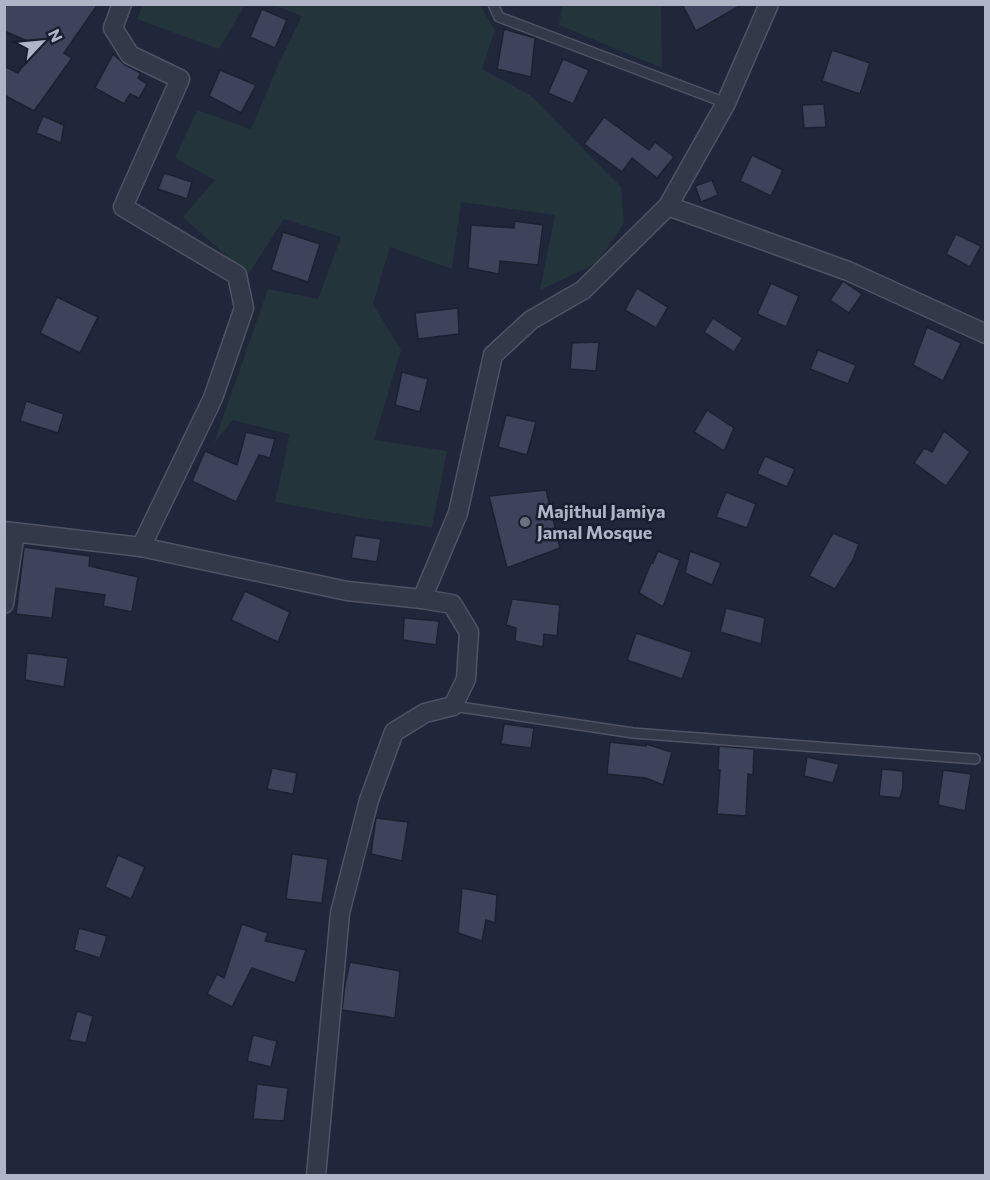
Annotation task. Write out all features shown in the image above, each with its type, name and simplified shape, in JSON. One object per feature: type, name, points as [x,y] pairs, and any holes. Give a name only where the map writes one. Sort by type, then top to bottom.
[{"type":"street","points":[[122,4],[113,28],[130,55],[180,80],[123,207],[237,275],[244,308],[213,398],[141,546]]},
{"type":"street","points":[[422,599],[458,513],[493,355],[531,320],[583,290],[668,206],[726,103],[770,4]]},
{"type":"street","points":[[668,206],[848,271],[986,334]]},
{"type":"street","points":[[4,604],[10,532],[141,546],[347,591],[453,603],[469,632],[466,679],[453,706],[425,713],[394,732],[369,800],[340,913],[316,1176]]},
{"type":"lane","points":[[492,4],[498,17],[726,103]]},
{"type":"lane","points":[[453,706],[633,733],[975,759]]},
{"type":"shaded area","points":[[143,4],[245,5],[219,49],[137,19]]},
{"type":"shaded area","points":[[274,5],[480,5],[495,30],[482,69],[530,95],[621,187],[624,223],[597,263],[540,290],[555,215],[461,202],[452,269],[390,247],[373,304],[401,350],[374,440],[447,451],[432,527],[362,518],[275,502],[290,434],[233,420],[214,443],[268,289],[318,299],[341,237],[284,219],[248,275],[183,217],[215,180],[175,158],[197,110],[251,129],[302,16]]},
{"type":"shaded area","points":[[563,5],[661,5],[662,68],[559,25]]},
{"type":"building","points":[[4,4],[98,4],[64,53],[72,58],[34,111],[4,95],[4,66],[18,73],[37,45],[4,31]]},
{"type":"building","points":[[682,4],[743,4],[696,31]]},
{"type":"building","points":[[262,9],[287,20],[275,48],[250,37]]},
{"type":"building","points":[[504,29],[535,38],[531,77],[497,69]]},
{"type":"building","points":[[832,50],[870,63],[860,94],[822,81]]},
{"type":"building","points":[[113,54],[125,65],[141,73],[138,78],[147,84],[139,98],[130,94],[124,104],[95,88]]},
{"type":"building","points":[[563,59],[589,70],[573,104],[548,93]]},
{"type":"building","points":[[220,70],[256,85],[241,113],[209,96]]},
{"type":"building","points":[[824,104],[826,127],[804,128],[802,105]]},
{"type":"building","points":[[43,116],[64,125],[61,143],[36,133]]},
{"type":"building","points":[[604,117],[649,150],[655,142],[674,157],[657,178],[632,158],[622,172],[584,144]]},
{"type":"building","points":[[752,155],[783,170],[771,196],[740,181]]},
{"type":"building","points":[[164,173],[192,182],[187,199],[158,189]]},
{"type":"building","points":[[712,180],[718,195],[701,202],[695,186]]},
{"type":"building","points":[[515,221],[543,225],[538,265],[500,261],[499,274],[468,268],[471,225],[514,228]]},
{"type":"building","points":[[283,232],[320,244],[308,282],[271,270]]},
{"type":"building","points":[[956,234],[981,246],[970,267],[946,254]]},
{"type":"building","points":[[843,281],[862,294],[849,313],[830,300]]},
{"type":"building","points":[[771,283],[799,296],[786,327],[757,314]]},
{"type":"building","points":[[637,288],[668,307],[656,328],[625,310]]},
{"type":"building","points":[[57,297],[98,317],[80,353],[40,333]]},
{"type":"building","points":[[458,308],[459,334],[418,339],[415,313]]},
{"type":"building","points":[[713,318],[743,338],[734,352],[704,332]]},
{"type":"building","points":[[927,327],[961,343],[943,381],[913,365]]},
{"type":"building","points":[[599,342],[596,371],[570,369],[572,343]]},
{"type":"building","points":[[818,350],[856,365],[848,384],[810,369]]},
{"type":"building","points":[[402,372],[428,379],[420,412],[395,405]]},
{"type":"building","points":[[26,401],[64,414],[58,433],[20,421]]},
{"type":"building","points":[[707,410],[734,428],[724,451],[694,432]]},
{"type":"building","points":[[506,415],[536,422],[527,455],[498,447]]},
{"type":"building","points":[[944,431],[970,452],[946,486],[914,463],[924,448],[932,452]]},
{"type":"building","points":[[246,432],[275,439],[270,458],[259,455],[236,502],[192,481],[205,451],[237,465]]},
{"type":"building","points":[[765,456],[795,469],[787,487],[757,474]]},
{"type":"building","name":"Majithul Jamiya Jamal Mosque","points":[[546,490],[560,548],[507,568],[489,496]]},
{"type":"building","points":[[726,492],[756,504],[747,528],[716,517]]},
{"type":"building","points":[[833,533],[859,544],[853,560],[835,589],[809,576]]},
{"type":"building","points":[[355,535],[381,539],[377,562],[351,558]]},
{"type":"building","points":[[24,547],[90,556],[89,566],[138,577],[132,612],[103,606],[105,595],[56,588],[52,618],[16,614]]},
{"type":"building","points":[[658,551],[680,560],[663,607],[639,593]]},
{"type":"building","points":[[690,551],[721,563],[712,585],[685,573]]},
{"type":"building","points":[[245,591],[290,612],[278,642],[231,620]]},
{"type":"building","points":[[512,599],[560,605],[557,636],[544,634],[543,647],[515,641],[516,628],[506,625]]},
{"type":"building","points":[[726,608],[765,618],[761,644],[720,632]]},
{"type":"building","points":[[404,618],[439,621],[436,645],[403,640]]},
{"type":"building","points":[[636,633],[692,652],[682,679],[627,660]]},
{"type":"building","points":[[27,653],[68,658],[64,687],[25,680]]},
{"type":"building","points":[[504,724],[534,728],[531,748],[501,744]]},
{"type":"building","points":[[610,742],[646,746],[646,744],[672,752],[663,785],[646,778],[607,774]]},
{"type":"building","points":[[719,746],[754,749],[753,775],[748,774],[746,816],[717,814]]},
{"type":"building","points":[[807,757],[839,764],[833,783],[804,776]]},
{"type":"building","points":[[272,768],[297,773],[293,794],[267,789]]},
{"type":"building","points":[[882,769],[903,771],[900,798],[879,796]]},
{"type":"building","points":[[943,770],[971,774],[965,811],[938,805]]},
{"type":"building","points":[[376,818],[408,822],[402,861],[371,854]]},
{"type":"building","points":[[292,854],[328,859],[322,903],[286,899]]},
{"type":"building","points":[[118,855],[145,867],[131,899],[105,887]]},
{"type":"building","points":[[462,888],[497,895],[495,923],[486,920],[482,941],[458,933]]},
{"type":"building","points":[[242,924],[268,933],[265,941],[306,950],[295,983],[252,968],[232,1007],[207,994],[217,974],[224,978]]},
{"type":"building","points":[[79,928],[107,936],[100,958],[74,950]]},
{"type":"building","points":[[350,962],[400,971],[395,1018],[342,1010]]},
{"type":"building","points":[[77,1011],[93,1016],[86,1043],[69,1040]]},
{"type":"building","points":[[253,1035],[277,1041],[271,1067],[247,1061]]},
{"type":"building","points":[[257,1084],[288,1088],[284,1121],[253,1119]]},
{"type":"place","name":"Majithul Jamiya Jamal Mosque","points":[[525,522]]}]
